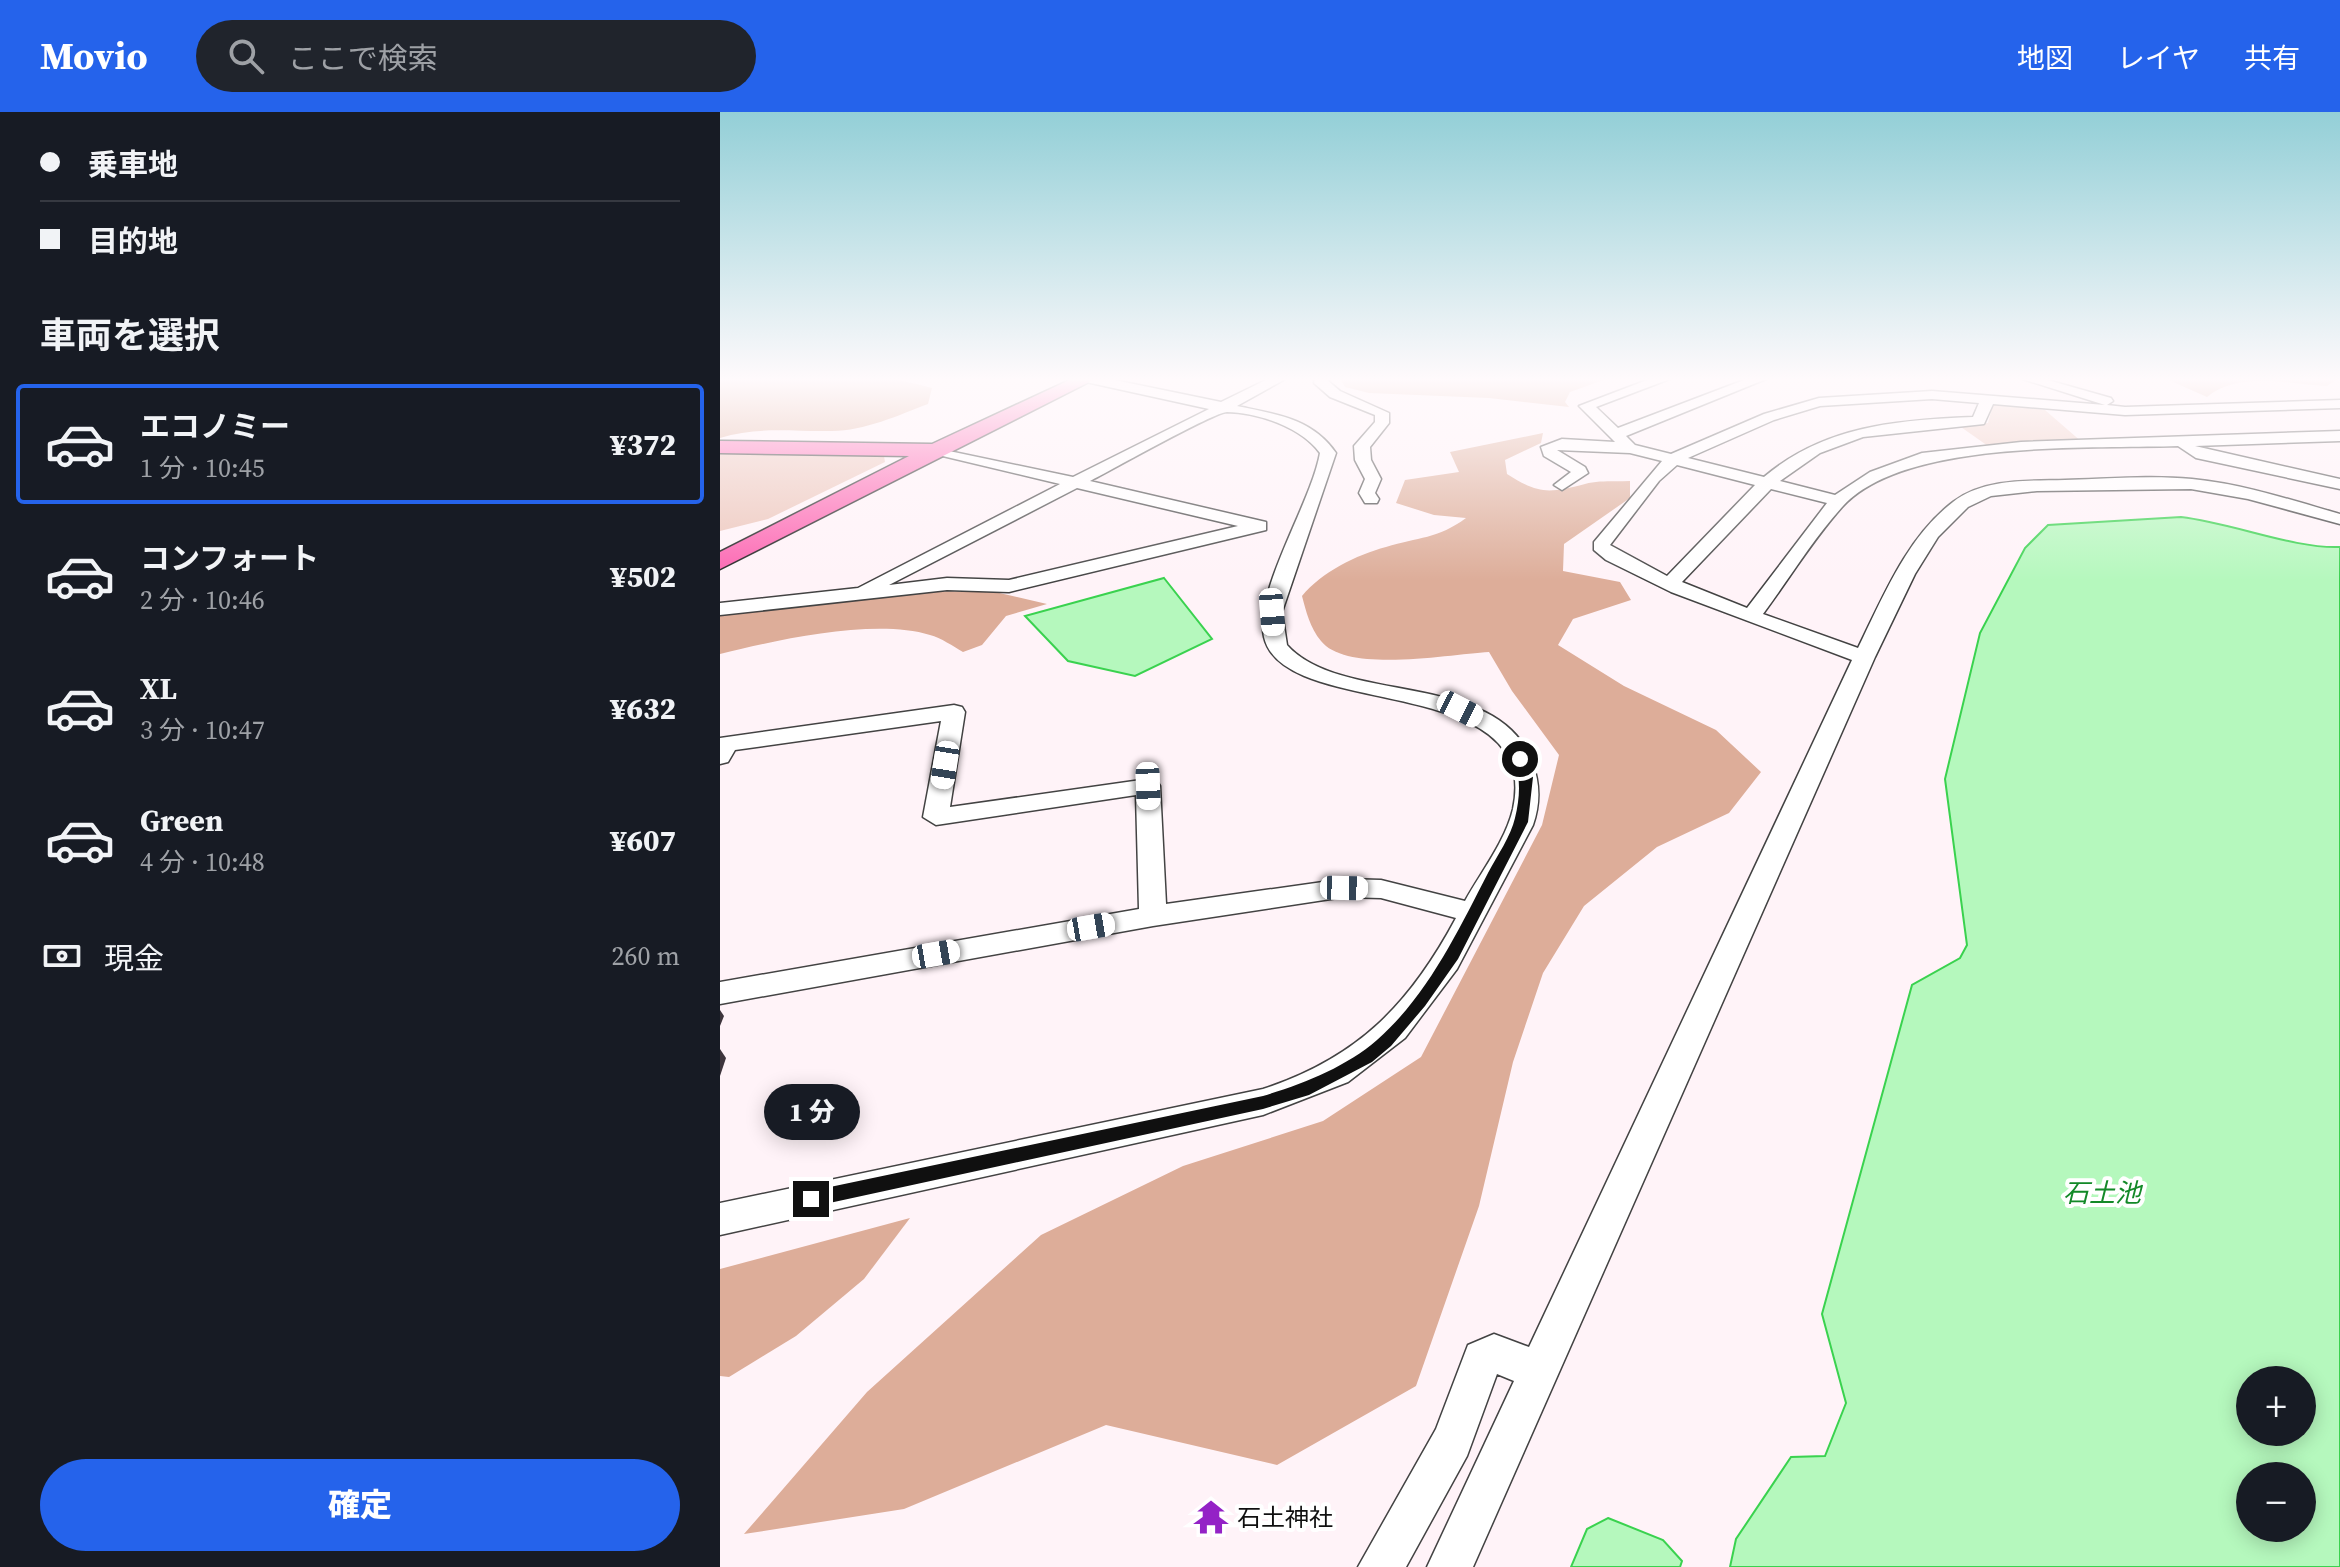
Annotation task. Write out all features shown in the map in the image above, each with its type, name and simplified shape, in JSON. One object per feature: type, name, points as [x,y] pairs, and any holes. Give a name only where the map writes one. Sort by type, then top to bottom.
[{"type":"main road","points":[[720,562],[947,445]]},
{"type":"main road","points":[[720,447],[936,450]]},
{"type":"street","points":[[858,593],[1148,445]]},
{"type":"street","points":[[720,1219],[1263,1102],[1304,1090],[1366,1058],[1385,1042],[1450,959],[1521,822],[1527,777],[1520,759],[1486,722],[1431,699],[1328,677],[1291,660],[1279,649],[1274,637],[1272,612],[1328,453],[1321,445]]},
{"type":"street","points":[[1363,445],[1363,460],[1373,479],[1367,493],[1371,499]]},
{"type":"street","points":[[1627,445],[1630,448]]},
{"type":"street","points":[[1706,445],[1675,458],[1653,478],[1600,546],[1603,553],[1751,616],[1864,657]]},
{"type":"street","points":[[1671,583],[1769,483],[1796,461],[1827,445]]},
{"type":"street","points":[[1751,616],[1838,501],[1876,475],[1922,458],[1969,451],[2091,445],[2125,471]]},
{"type":"street","points":[[2182,445],[2202,455],[2340,484]]},
{"type":"street","points":[[1562,485],[1580,473],[1550,453],[1552,446],[1630,448],[1838,501]]},
{"type":"street","points":[[720,609],[947,584],[1009,586],[1260,526],[936,450]]},
{"type":"street","points":[[2289,471],[2340,469]]},
{"type":"street","points":[[1450,1567],[1864,657],[1927,541],[1959,505],[1981,494],[2125,471],[2212,486],[2340,519]]},
{"type":"street","points":[[720,757],[726,744],[954,712],[936,817],[1148,786],[1153,916]]},
{"type":"street","points":[[720,993],[1153,916],[1344,888],[1381,889],[1473,913]]},
{"type":"street","points":[[1381,1567],[1452,1441],[1482,1359],[1494,1353],[1539,1371]]},
{"type":"shaded area","points":[[1485,445],[1537,445],[1505,460],[1507,474],[1537,489],[1630,481],[1630,498],[1564,544],[1563,571],[1620,582],[1631,600],[1573,619],[1558,645],[1624,686],[1716,730],[1761,772],[1729,813],[1657,847],[1584,906],[1543,973],[1513,1062],[1479,1206],[1416,1386],[1277,1465],[1106,1425],[904,1509],[744,1534],[867,1392],[1041,1235],[1183,1166],[1323,1121],[1421,1057],[1542,825],[1559,755],[1512,691],[1489,652],[1400,660],[1353,657],[1334,651],[1321,641],[1311,625],[1302,596],[1319,579],[1352,560],[1375,550],[1437,534],[1466,518],[1434,515],[1396,503],[1405,480],[1459,472],[1450,452]]},
{"type":"shaded area","points":[[720,454],[874,454],[884,456],[885,462],[768,519],[720,531]]},
{"type":"shaded area","points":[[931,591],[995,592],[1047,604],[1006,616],[982,645],[963,652],[930,635],[882,629],[825,633],[720,654],[720,613]]},
{"type":"shaded area","points":[[910,1218],[864,1279],[796,1336],[729,1377],[720,1376],[720,1269]]},
{"type":"water","name":"石土池","points":[[2181,517],[2303,544],[2340,547],[2340,1567],[1730,1567],[1736,1539],[1791,1457],[1825,1456],[1846,1403],[1822,1314],[1912,985],[1960,958],[1967,945],[1945,779],[1980,633],[2025,548],[2048,525]]},
{"type":"water","points":[[1164,578],[1212,639],[1135,676],[1068,661],[1025,616]]},
{"type":"water","points":[[1608,1518],[1663,1540],[1682,1561],[1680,1567],[1571,1567],[1587,1529]]},
{"type":"place","name":"石土神社","points":[[1211,1517]]},
{"type":"route","points":[[811,1199],[1263,1102],[1304,1090],[1366,1058],[1385,1042],[1420,1002],[1450,959],[1521,822],[1526,804],[1527,777],[1520,759]]}]
